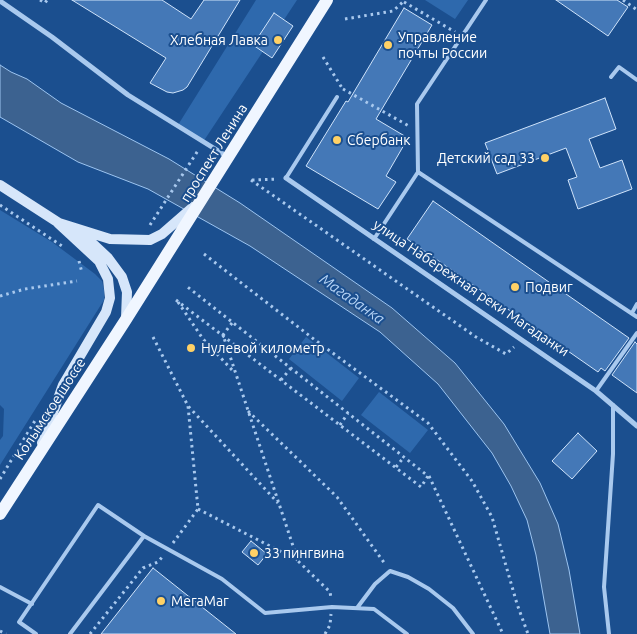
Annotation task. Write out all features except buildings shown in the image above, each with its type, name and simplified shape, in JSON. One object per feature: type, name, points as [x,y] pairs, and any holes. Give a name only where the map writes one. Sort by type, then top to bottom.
[{"type":"main road","name":"проспект Ленина","points":[[126,321],[327,0]]},
{"type":"main road","name":"Колымское шоссе","points":[[0,514],[126,321]]},
{"type":"street","points":[[0,1],[52,37],[128,95],[226,162]]},
{"type":"street","name":"улица Набережная реки Магаданки","points":[[286,178],[596,391],[637,426]]},
{"type":"street","points":[[0,185],[92,243],[118,270],[125,283],[127,292],[126,321]]},
{"type":"street","points":[[58,223],[110,239],[150,240],[162,234],[201,200]]},
{"type":"street","points":[[35,460],[63,385],[106,312],[110,298],[108,279],[99,261],[58,223]]},
{"type":"lane","points":[[374,239],[418,172],[417,104],[486,0]]},
{"type":"lane","points":[[611,77],[619,67],[637,80]]},
{"type":"lane","points":[[286,178],[337,97]]},
{"type":"lane","points":[[418,172],[637,317]]},
{"type":"lane","points":[[632,313],[637,304]]},
{"type":"lane","points":[[596,391],[637,333]]},
{"type":"lane","points":[[609,634],[604,588],[613,454],[613,405]]},
{"type":"lane","points":[[36,634],[19,622],[98,505],[144,536],[222,579],[265,613],[332,607],[374,609],[407,634]]},
{"type":"lane","points":[[70,634],[144,536]]},
{"type":"lane","points":[[358,608],[375,584],[390,572],[408,577],[429,589],[453,608],[474,634]]},
{"type":"lane","points":[[0,587],[32,604]]},
{"type":"path","points":[[40,0],[45,3],[47,0]]},
{"type":"path","points":[[623,0],[637,10]]},
{"type":"path","points":[[345,19],[393,10],[405,1],[462,36]]},
{"type":"path","points":[[323,58],[342,88],[418,131]]},
{"type":"path","points":[[337,97],[342,88]]},
{"type":"path","points":[[149,227],[203,143]]},
{"type":"path","points":[[286,178],[251,180],[476,337],[506,354]]},
{"type":"path","points":[[0,205],[62,246]]},
{"type":"path","points":[[204,254],[428,423],[472,481],[492,517],[517,604],[528,634]]},
{"type":"path","points":[[79,257],[82,273]]},
{"type":"path","points":[[0,296],[25,289],[77,281]]},
{"type":"path","points":[[185,285],[428,476],[503,634]]},
{"type":"path","points":[[235,374],[203,339],[176,300],[421,487],[428,476]]},
{"type":"path","points":[[223,335],[232,323]]},
{"type":"path","points":[[223,335],[298,561]]},
{"type":"path","points":[[153,337],[188,406],[279,504]]},
{"type":"path","points":[[281,380],[291,368]]},
{"type":"path","points":[[90,634],[144,568],[158,562],[198,508],[188,406]]},
{"type":"path","points":[[248,410],[337,497],[390,572]]},
{"type":"path","points":[[340,425],[348,413]]},
{"type":"path","points":[[396,467],[404,457]]},
{"type":"path","points":[[198,508],[298,561],[330,592],[332,607],[330,625],[326,634]]},
{"type":"path","points":[[0,631],[6,634]]},
{"type":"shaded area","points":[[256,0],[297,0],[203,142],[178,125]]},
{"type":"shaded area","points":[[425,0],[468,0],[455,19]]},
{"type":"shaded area","points":[[0,210],[52,242],[95,274],[102,281],[104,300],[0,465],[0,440],[3,436],[4,409],[0,405]]},
{"type":"shaded area","points":[[306,337],[359,378],[342,401],[289,359]]},
{"type":"shaded area","points":[[379,392],[428,430],[410,453],[361,415]]},
{"type":"water","name":"Магаданка","points":[[0,65],[27,79],[61,103],[169,159],[240,203],[392,308],[455,363],[504,424],[540,483],[558,524],[569,570],[580,634],[550,634],[536,555],[527,520],[511,486],[492,453],[438,384],[380,332],[250,246],[148,189],[78,162],[0,117]]},
{"type":"place","name":"Хлебная Лавка","points":[[278,40]]},
{"type":"place","name":"Управление почты России","points":[[388,45]]},
{"type":"place","name":"Сбербанк","points":[[337,140]]},
{"type":"place","name":"Детский сад 33","points":[[545,158]]},
{"type":"place","name":"Подвиг","points":[[515,287]]},
{"type":"place","name":"Нулевой километр","points":[[191,348]]},
{"type":"place","name":"33 пингвина","points":[[254,553]]},
{"type":"place","name":"МегаМаг","points":[[161,601]]}]
